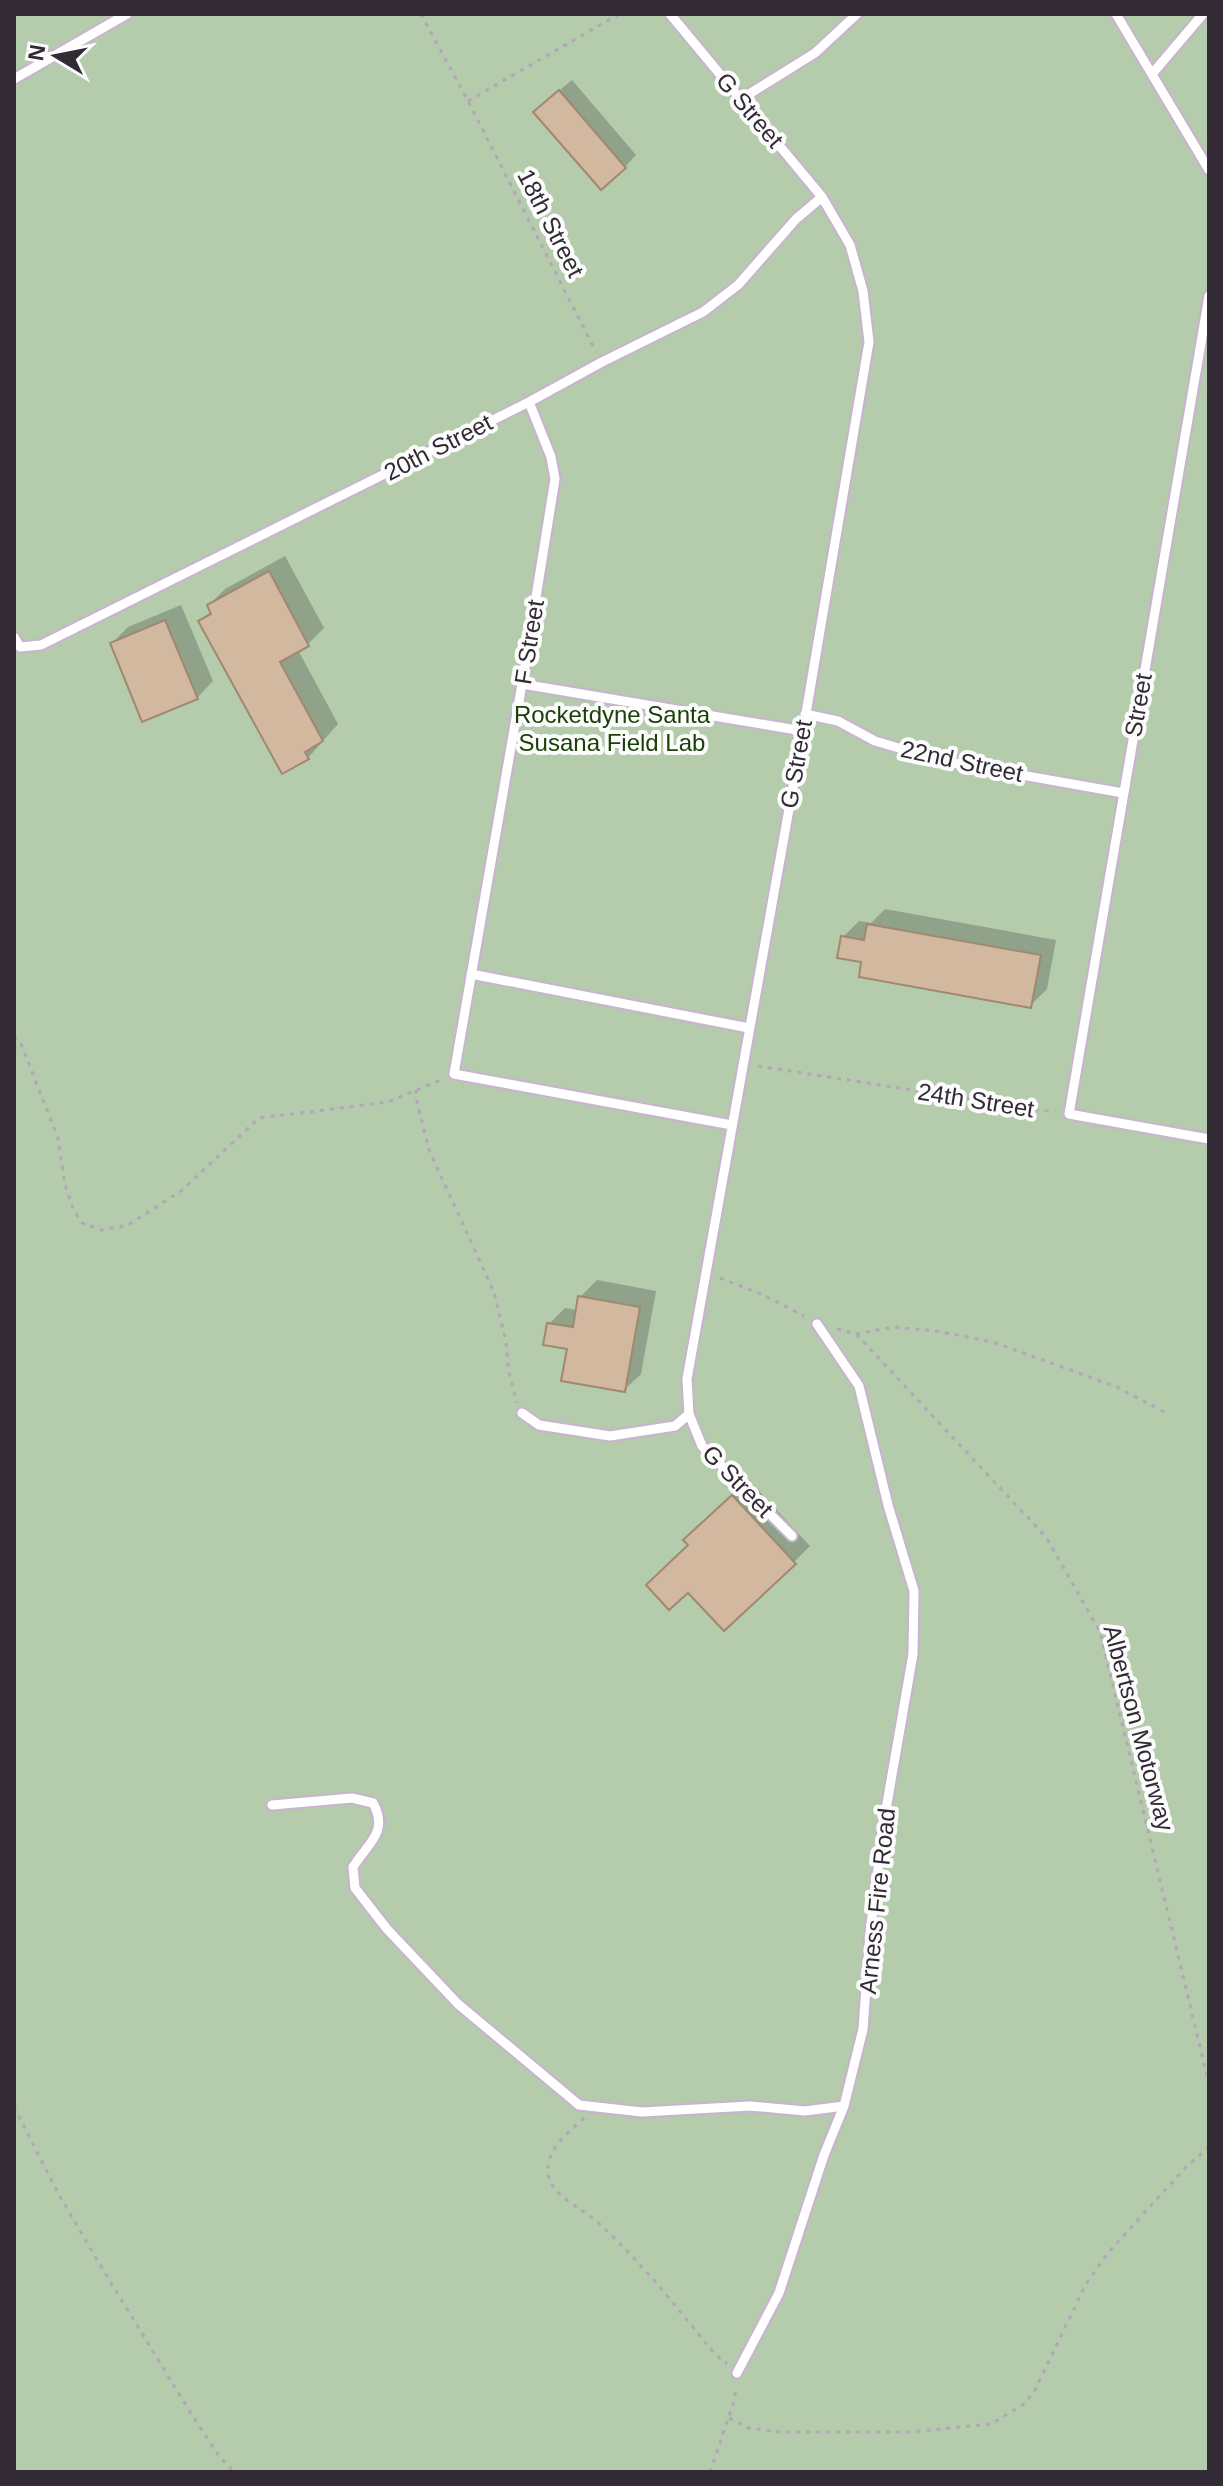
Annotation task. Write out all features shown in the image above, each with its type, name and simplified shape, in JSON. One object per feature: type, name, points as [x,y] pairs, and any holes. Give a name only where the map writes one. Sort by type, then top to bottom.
[{"type":"lane","points":[[14,79],[127,14]]},
{"type":"lane","name":"G Street","points":[[670,14],[822,197],[850,245],[863,291],[869,342],[687,1379],[689,1414],[702,1446],[792,1536]]},
{"type":"lane","points":[[741,99],[815,53],[857,14]]},
{"type":"lane","points":[[1116,14],[1209,170]]},
{"type":"lane","points":[[1152,74],[1203,14]]},
{"type":"lane","name":"20th Street","points":[[14,637],[20,647],[41,645],[703,312],[738,285],[796,219],[822,197]]},
{"type":"lane","name":"Street","points":[[1069,1114],[1209,296]]},
{"type":"lane","name":"F Street","points":[[454,1074],[555,479],[551,457],[529,402]]},
{"type":"lane","points":[[522,684],[803,731]]},
{"type":"lane","name":"22nd Street","points":[[805,714],[838,721],[875,741],[943,761],[1123,793]]},
{"type":"lane","points":[[471,974],[749,1028]]},
{"type":"lane","points":[[454,1074],[732,1125]]},
{"type":"lane","name":"24th Street","points":[[1069,1114],[1209,1139]]},
{"type":"lane","name":"Arness Fire Road","points":[[737,2373],[779,2293],[824,2155],[844,2106],[863,2029],[877,1877],[913,1654],[914,1591],[888,1505],[859,1386],[817,1324]]},
{"type":"lane","points":[[522,1413],[539,1425],[610,1436],[675,1426],[689,1414]]},
{"type":"lane","points":[[272,1805],[352,1798],[373,1803],[381,1816],[378,1833],[353,1867],[355,1888],[387,1929],[458,2004],[579,2105],[642,2112],[750,2106],[805,2111],[844,2106]]},
{"type":"path","name":"18th Street","points":[[421,14],[602,362]]},
{"type":"path","points":[[468,101],[619,14]]},
{"type":"path","points":[[14,1036],[21,1044],[58,1138],[65,1185],[73,1209],[82,1223],[102,1230],[128,1225],[181,1191],[259,1118],[388,1102],[454,1074]]},
{"type":"path","name":"24th Street","points":[[743,1064],[1069,1114]]},
{"type":"path","points":[[416,1090],[429,1150],[494,1292],[512,1384],[522,1413]]},
{"type":"path","points":[[707,1274],[761,1294],[817,1324],[856,1334],[893,1327],[936,1331],[993,1342],[1117,1387],[1168,1414]]},
{"type":"path","name":"Albertson Motorway","points":[[856,1334],[1046,1537],[1100,1632],[1209,2084]]},
{"type":"path","points":[[14,2107],[97,2260],[192,2415],[219,2456],[234,2472]]},
{"type":"path","points":[[596,2108],[559,2142],[550,2157],[550,2182],[644,2267],[715,2354],[737,2373],[734,2401],[710,2472]]},
{"type":"path","points":[[729,2418],[749,2428],[780,2432],[910,2432],[991,2424],[1007,2415],[1024,2404],[1034,2392],[1086,2284],[1107,2254],[1186,2167],[1209,2147]]},
{"type":"green space","name":"Rocketdyne Santa Susana Field Lab","points":[[14,14],[1209,14],[1209,2472],[14,2472]]},
{"type":"building","points":[[559,90],[626,168],[601,190],[533,112]]},
{"type":"building","points":[[269,571],[309,646],[280,662],[323,741],[305,752],[309,759],[282,774],[198,621],[211,614],[207,605]]},
{"type":"building","points":[[165,620],[198,699],[142,722],[110,643]]},
{"type":"building","points":[[867,924],[1041,955],[1031,1008],[859,977],[861,962],[837,958],[841,936],[864,940]]},
{"type":"building","points":[[578,1296],[640,1307],[625,1392],[561,1381],[567,1349],[543,1345],[547,1323],[573,1327]]},
{"type":"building","points":[[732,1495],[796,1564],[724,1631],[688,1593],[669,1610],[646,1585],[688,1545],[683,1540]]}]
